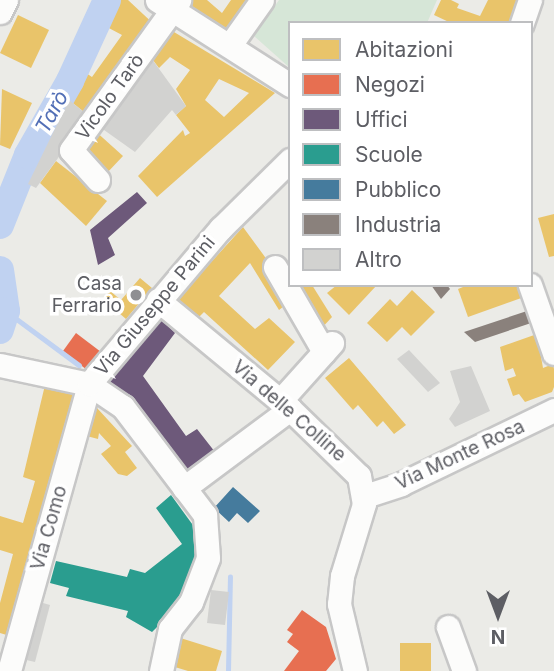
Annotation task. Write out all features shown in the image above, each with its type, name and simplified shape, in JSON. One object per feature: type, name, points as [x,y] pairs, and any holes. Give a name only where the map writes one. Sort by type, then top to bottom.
[{"type":"street","points":[[0,12],[6,0]]},
{"type":"street","points":[[230,45],[262,0]]},
{"type":"street","points":[[523,21],[530,0]]},
{"type":"street","points":[[170,3],[288,84]]},
{"type":"street","name":"Vicolo Tarò","points":[[97,180],[71,150],[170,3]]},
{"type":"street","name":"Via Giuseppe Parini","points":[[89,384],[221,228],[288,162]]},
{"type":"street","points":[[275,267],[288,287]]},
{"type":"street","points":[[184,488],[285,405],[328,347],[288,287]]},
{"type":"street","points":[[531,287],[554,353]]},
{"type":"street","name":"Via delle Colline","points":[[158,300],[348,461],[365,496]]},
{"type":"street","points":[[0,365],[89,384],[122,407],[205,515],[208,558],[191,601],[170,629],[161,671]]},
{"type":"street","name":"Via Como","points":[[9,671],[89,384]]},
{"type":"street","name":"Via Monte Rosa","points":[[365,496],[401,484],[554,410]]},
{"type":"street","points":[[355,671],[339,604],[342,576],[365,496]]},
{"type":"street","points":[[448,627],[464,671]]},
{"type":"green space","points":[[279,0],[437,0],[428,21],[288,21],[288,66],[254,36]]},
{"type":"building: Abitazioni","points":[[120,0],[128,0],[158,28],[89,116],[69,100],[83,71],[92,77],[122,35],[105,26]]},
{"type":"building: Abitazioni","points":[[191,0],[207,0],[222,13],[231,0],[253,0],[225,36],[187,10]]},
{"type":"building: Abitazioni","points":[[441,0],[451,0],[459,4],[457,8],[480,16],[488,0],[519,0],[509,21],[447,21],[434,15]]},
{"type":"building: Abitazioni","points":[[18,15],[49,30],[31,68],[0,53]]},
{"type":"building: Abitazioni","points":[[169,29],[275,93],[157,197],[138,176],[183,130],[185,136],[190,133],[176,115],[186,106],[176,89],[190,70],[170,57],[159,68],[149,55]],"holes":[[[219,79],[249,93],[224,117],[205,100]]]},
{"type":"building: Abitazioni","points":[[2,89],[32,103],[10,149],[0,145]]},
{"type":"building: Abitazioni","points":[[93,129],[123,156],[106,174],[76,147]]},
{"type":"building: Abitazioni","points":[[56,161],[107,201],[86,226],[40,183]]},
{"type":"building: Abitazioni","points":[[554,214],[554,256],[549,257],[538,218]]},
{"type":"building: Abitazioni","points":[[243,227],[276,272],[288,303],[279,310],[250,263],[219,296],[255,329],[269,318],[295,342],[268,370],[204,312],[196,320],[174,303]]},
{"type":"building: Abitazioni","name":"Casa Ferrario","points":[[140,278],[152,288],[126,319],[103,299],[110,291],[121,300]]},
{"type":"building: Abitazioni","points":[[294,287],[313,287],[332,317],[319,331]]},
{"type":"building: Abitazioni","points":[[334,287],[375,287],[349,315],[327,293]]},
{"type":"building: Abitazioni","points":[[521,287],[524,297],[468,317],[458,289]]},
{"type":"building: Abitazioni","points":[[412,290],[435,312],[411,336],[402,327],[387,342],[367,323],[390,299],[397,306]]},
{"type":"building: Abitazioni","points":[[537,334],[543,368],[553,364],[554,387],[552,392],[525,402],[519,394],[513,396],[507,379],[516,376],[513,368],[505,371],[500,347]]},
{"type":"building: Abitazioni","points":[[349,358],[406,425],[394,434],[383,421],[377,427],[358,405],[353,410],[325,378]]},
{"type":"building: Abitazioni","points":[[45,385],[76,393],[10,636],[0,633],[0,603],[13,554],[0,550],[0,516],[23,523],[35,481],[23,477]]},
{"type":"building: Abitazioni","points":[[90,408],[97,408],[132,446],[125,452],[137,468],[127,476],[118,474],[101,454],[111,446],[99,433],[98,439],[83,435]]},
{"type":"building: Abitazioni","points":[[174,636],[222,651],[216,671],[188,671],[165,664]]},
{"type":"building: Abitazioni","points":[[400,643],[431,643],[431,671],[400,671]]},
{"type":"building: Negozi","points":[[76,333],[101,352],[87,370],[63,351]]},
{"type":"building: Negozi","points":[[302,610],[326,627],[336,659],[326,671],[284,671],[299,651],[287,642],[293,634],[287,630]]},
{"type":"building: Uffici","points":[[137,192],[147,203],[108,238],[115,255],[98,265],[90,230]]},
{"type":"building: Uffici","points":[[155,313],[175,333],[143,376],[186,436],[197,429],[215,452],[183,474],[107,382],[110,371]]},
{"type":"building: Scuole","points":[[171,495],[203,539],[189,596],[152,632],[126,617],[128,611],[66,596],[69,588],[50,583],[56,561],[127,577],[130,569],[145,573],[182,544],[156,508]]},
{"type":"building: Pubblico","points":[[233,487],[260,511],[248,523],[237,513],[229,522],[214,508]]},
{"type":"building: Industria","points":[[432,287],[450,289],[441,299]]},
{"type":"building: Industria","points":[[533,309],[537,321],[475,342],[464,332]]},
{"type":"building: Altro","points":[[149,55],[186,106],[176,115],[172,110],[135,152],[97,125]]},
{"type":"building: Altro","points":[[69,100],[89,116],[36,188],[28,184]]},
{"type":"building: Altro","points":[[409,350],[440,383],[428,392],[397,359]]},
{"type":"building: Altro","points":[[471,366],[490,411],[455,427],[449,419],[460,402],[450,371]]},
{"type":"building: Altro","points":[[211,590],[229,592],[225,625],[207,623]]},
{"type":"building: Altro","points":[[29,599],[50,605],[35,662],[13,657]]},
{"type":"waterway","name":"Tarò","points":[[0,225],[28,155],[70,81],[107,0]]},
{"type":"waterway","name":"Tarò","points":[[0,270],[6,311],[0,330]]},
{"type":"waterway","points":[[6,311],[79,365]]},
{"type":"waterway","points":[[228,671],[230,577]]},
{"type":"place","name":"Casa Ferrario","points":[[136,295]]}]
